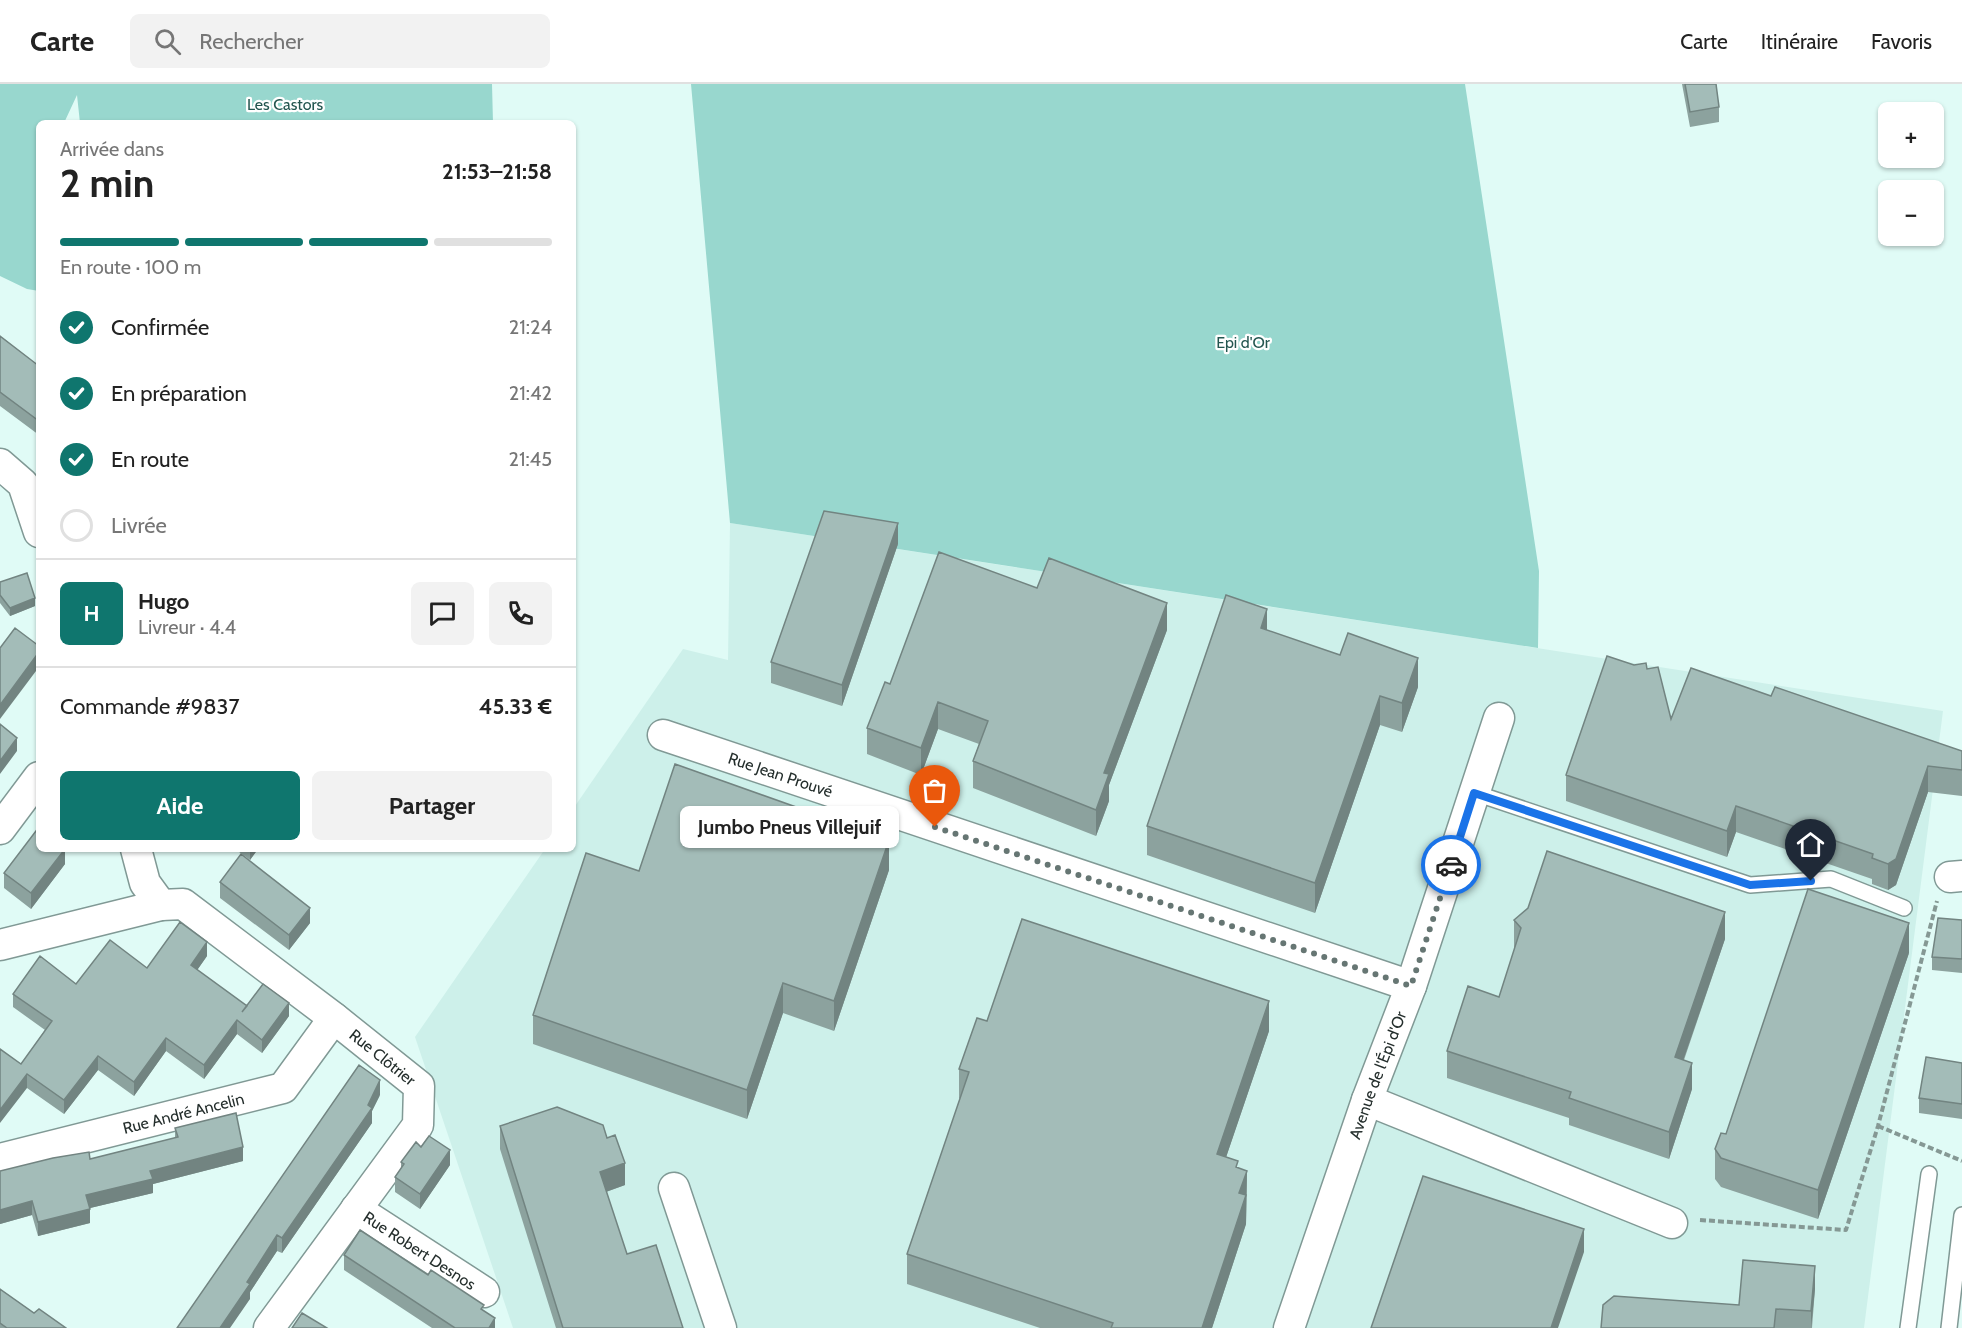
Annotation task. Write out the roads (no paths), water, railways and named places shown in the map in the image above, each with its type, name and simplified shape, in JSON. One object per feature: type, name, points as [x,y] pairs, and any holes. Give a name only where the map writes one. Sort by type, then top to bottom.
[{"type":"street","points":[[0,464],[23,484],[36,522]]},
{"type":"street","name":"Avenue de l'Épi d'Or","points":[[1289,1328],[1367,1100],[1411,986],[1499,718]]},
{"type":"street","name":"Rue Jean Prouvé","points":[[663,735],[1411,986]]},
{"type":"street","points":[[0,829],[36,781]]},
{"type":"street","points":[[0,945],[161,905],[145,883],[137,852]]},
{"type":"street","name":"Rue Clôtrier","points":[[161,905],[183,904],[334,1018],[419,1086],[418,1125],[269,1328]]},
{"type":"street","name":"Rue André Ancelin","points":[[0,1159],[283,1088],[334,1018]]},
{"type":"street","points":[[1367,1100],[1683,1221]]},
{"type":"street","points":[[674,1188],[721,1328]]},
{"type":"street","name":"Rue Robert Desnos","points":[[356,1209],[484,1292]]},
{"type":"lane","points":[[1474,793],[1750,885],[1831,879],[1904,908]]},
{"type":"lane","points":[[1908,1328],[1929,1174]]},
{"type":"lane","points":[[1949,1328],[1962,1215]]},
{"type":"place","name":"Jumbo Pneus Villejuif","points":[[935,827]]},
{"type":"park label","name":"Les Castors","points":[[285,104]]},
{"type":"park label","name":"Epi d'Or","points":[[1243,342]]}]
